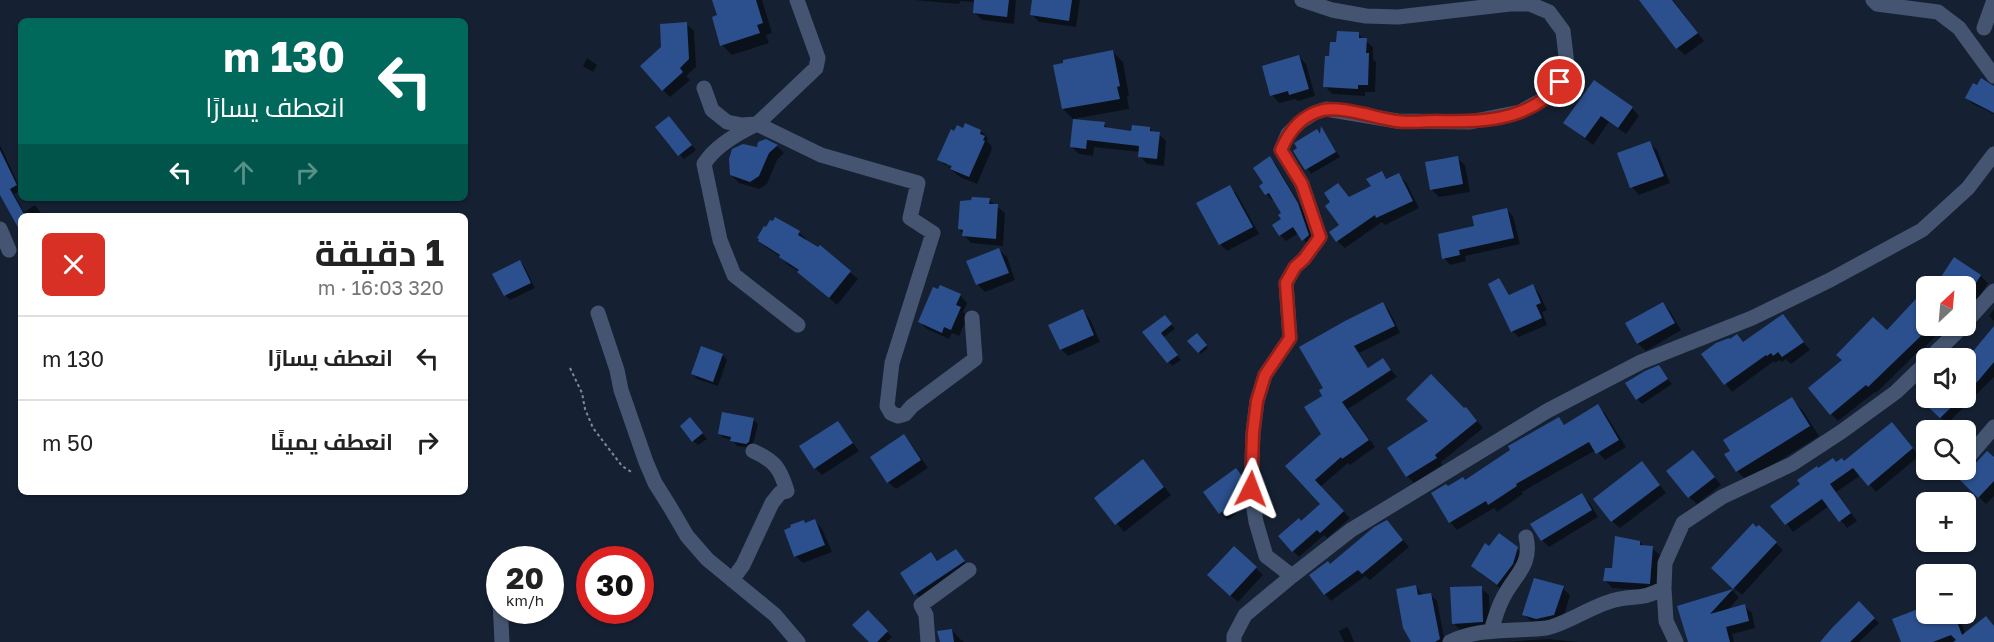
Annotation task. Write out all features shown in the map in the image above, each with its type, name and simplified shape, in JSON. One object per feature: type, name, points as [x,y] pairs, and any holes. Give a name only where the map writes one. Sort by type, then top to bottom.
[{"type":"street","points":[[796,0],[818,58],[816,68],[757,124],[710,154],[704,164],[720,240],[734,275],[798,325]]},
{"type":"street","points":[[1292,576],[1266,556],[1256,522],[1251,489],[1253,433],[1257,401],[1265,375],[1290,338],[1286,283],[1295,267],[1320,237],[1302,184],[1281,150],[1288,134],[1300,122],[1326,109],[1397,121],[1470,122],[1520,112],[1544,99],[1560,82],[1567,64],[1563,31],[1552,6],[1510,4],[1398,17],[1366,16],[1332,10],[1302,0]]},
{"type":"street","points":[[1873,0],[1877,4],[1938,12],[1959,28],[1994,76]]},
{"type":"street","points":[[1984,28],[1994,0]]},
{"type":"street","points":[[704,88],[712,110],[728,122],[742,125],[757,124],[821,155],[918,183],[910,218],[933,233],[892,363],[887,406],[891,413],[898,416],[905,414],[912,405],[975,359],[972,318]]},
{"type":"street","points":[[1233,642],[1245,615],[1350,530],[1547,411],[1641,362],[1752,318],[1830,280],[1922,230],[1968,188],[1994,154]]},
{"type":"street","points":[[0,229],[9,250]]},
{"type":"street","points":[[1976,311],[1994,291]]},
{"type":"street","points":[[598,313],[624,399],[655,483],[687,536],[707,560],[775,615],[798,642]]},
{"type":"street","points":[[1940,348],[1952,336]]},
{"type":"street","points":[[1676,642],[1666,621],[1665,563],[1683,522],[1722,497],[1792,464],[1896,392],[1916,373]]},
{"type":"street","points":[[1976,448],[1994,427]]},
{"type":"street","points":[[732,580],[743,565],[772,503],[786,491],[777,466],[769,458],[753,451]]},
{"type":"street","points":[[1491,631],[1502,598],[1526,561],[1529,549],[1526,537]]},
{"type":"street","points":[[928,642],[926,615],[921,605],[969,570]]},
{"type":"street","points":[[1450,642],[1462,636],[1491,631],[1549,627],[1615,600],[1650,596],[1664,588]]},
{"type":"street","points":[[501,624],[502,642]]},
{"type":"path","points":[[570,368],[582,393],[585,409],[593,428],[622,466],[655,483]]},
{"type":"building","points":[[712,0],[756,0],[763,23],[757,25],[760,33],[720,46],[712,17],[717,15]]},
{"type":"building","points":[[974,0],[1009,0],[1007,17],[973,13]]},
{"type":"building","points":[[1032,0],[1072,0],[1069,21],[1030,15]]},
{"type":"building","points":[[1639,0],[1672,0],[1698,33],[1676,49]]},
{"type":"building","points":[[687,22],[689,59],[680,68],[683,72],[662,91],[640,66],[661,47],[660,24]]},
{"type":"building","points":[[1337,31],[1359,32],[1359,38],[1367,38],[1368,85],[1358,85],[1358,89],[1323,87],[1325,56],[1329,56],[1330,42],[1336,42]]},
{"type":"building","points":[[1113,50],[1120,86],[1117,87],[1120,99],[1062,109],[1053,65],[1063,63],[1063,60]]},
{"type":"building","points":[[1299,55],[1309,89],[1289,95],[1288,91],[1270,96],[1262,66]]},
{"type":"building","points":[[1981,78],[1994,86],[1994,113],[1965,98],[1973,83],[1977,85]]},
{"type":"building","points":[[1594,80],[1633,107],[1618,128],[1601,116],[1585,138],[1563,123]]},
{"type":"building","points":[[669,116],[692,145],[678,156],[655,127]]},
{"type":"building","points":[[1073,119],[1105,122],[1104,127],[1131,131],[1132,125],[1150,127],[1150,131],[1160,132],[1157,159],[1138,157],[1139,146],[1087,140],[1086,149],[1070,147]]},
{"type":"building","points":[[965,123],[981,130],[980,134],[985,136],[983,140],[985,141],[969,177],[950,169],[952,166],[937,160],[951,129],[954,131],[957,125],[963,128]]},
{"type":"building","points":[[1321,126],[1336,152],[1305,170],[1293,151],[1297,148],[1294,143],[1317,129],[1320,134]]},
{"type":"building","points":[[766,139],[778,145],[769,153],[759,176],[750,182],[730,175],[729,159],[732,149],[743,144],[757,147],[758,142]]},
{"type":"building","points":[[1650,141],[1664,176],[1630,188],[1617,153]]},
{"type":"building","points":[[0,150],[17,185],[10,189],[23,213],[18,213],[18,228],[0,195]]},
{"type":"building","points":[[1270,156],[1298,203],[1309,235],[1302,241],[1293,227],[1279,236],[1272,225],[1281,219],[1278,215],[1281,213],[1269,193],[1265,195],[1259,186],[1263,183],[1253,168]]},
{"type":"building","points":[[1458,156],[1463,184],[1430,190],[1425,162]]},
{"type":"building","points":[[1382,171],[1386,179],[1399,173],[1413,201],[1376,218],[1375,215],[1336,242],[1329,232],[1339,225],[1325,206],[1330,202],[1324,193],[1338,183],[1349,197],[1371,186],[1366,179]]},
{"type":"building","points":[[1230,185],[1253,227],[1219,245],[1196,203]]},
{"type":"building","points":[[972,197],[990,198],[989,204],[998,204],[996,239],[962,236],[963,230],[958,229],[960,201],[971,200]]},
{"type":"building","points":[[1507,208],[1514,238],[1459,250],[1460,255],[1442,259],[1438,234],[1474,226],[1472,216]]},
{"type":"building","points":[[775,217],[800,231],[798,235],[818,247],[820,245],[851,271],[829,298],[797,272],[799,270],[758,241],[757,238],[764,226],[766,227]]},
{"type":"building","points":[[999,248],[1009,273],[976,285],[966,261]]},
{"type":"building","points":[[1954,257],[1981,275],[1976,283],[1976,276],[1942,276]]},
{"type":"building","points":[[520,260],[531,283],[504,296],[492,274]]},
{"type":"building","points":[[1499,278],[1509,295],[1533,284],[1541,303],[1536,305],[1542,318],[1511,332],[1488,284]]},
{"type":"building","points":[[940,285],[961,294],[956,305],[961,307],[951,330],[944,327],[942,333],[918,322],[933,287],[938,289]]},
{"type":"building","points":[[1916,299],[1916,336],[1921,336],[1868,387],[1866,385],[1830,415],[1808,388],[1842,360],[1836,355],[1873,317],[1887,330]]},
{"type":"building","points":[[1383,302],[1395,326],[1354,346],[1368,368],[1383,358],[1391,370],[1342,402],[1369,440],[1342,459],[1341,457],[1315,480],[1344,511],[1320,533],[1317,530],[1292,552],[1278,536],[1299,518],[1301,521],[1320,504],[1285,466],[1321,434],[1304,407],[1322,396],[1319,390],[1323,388],[1299,347]]},
{"type":"building","points":[[1663,302],[1675,323],[1637,344],[1625,323]]},
{"type":"building","points":[[1083,309],[1094,335],[1060,350],[1048,325]]},
{"type":"building","points":[[1783,314],[1804,342],[1782,357],[1778,352],[1773,356],[1771,353],[1766,355],[1724,385],[1701,354],[1716,343],[1730,339],[1737,334],[1743,342]]},
{"type":"building","points":[[1165,315],[1172,324],[1161,333],[1178,355],[1167,363],[1142,332]]},
{"type":"building","points":[[1994,326],[1994,362],[1976,383],[1976,348]]},
{"type":"building","points":[[1197,333],[1207,345],[1198,353],[1187,341]]},
{"type":"building","points":[[701,346],[723,354],[713,382],[691,374]]},
{"type":"building","points":[[1659,365],[1668,379],[1636,400],[1625,383]]},
{"type":"building","points":[[1431,374],[1464,408],[1466,407],[1477,421],[1435,455],[1437,458],[1406,477],[1387,448],[1428,421],[1406,399]]},
{"type":"building","points":[[1792,397],[1810,426],[1736,472],[1724,454],[1730,451],[1723,440]]},
{"type":"building","points":[[1598,404],[1619,440],[1596,454],[1589,442],[1516,484],[1517,486],[1488,505],[1486,501],[1449,523],[1431,493],[1463,477],[1465,480],[1510,450],[1508,446],[1559,417],[1564,425]]},
{"type":"building","points":[[1929,408],[1950,408],[1940,418]]},
{"type":"building","points":[[722,412],[754,418],[749,442],[746,444],[730,441],[731,437],[718,434]]},
{"type":"building","points":[[690,417],[703,433],[692,442],[680,426]]},
{"type":"building","points":[[838,421],[853,443],[814,469],[799,446]]},
{"type":"building","points":[[1892,422],[1913,448],[1868,486],[1853,468],[1830,484],[1851,513],[1839,522],[1822,499],[1785,525],[1770,506],[1800,484],[1797,480],[1833,458],[1836,462],[1842,458],[1844,461]]},
{"type":"building","points":[[904,434],[921,460],[887,483],[870,457]]},
{"type":"building","points":[[1693,450],[1715,477],[1688,498],[1666,471]]},
{"type":"building","points":[[1987,451],[1994,457],[1994,481],[1978,498],[1976,492],[1972,492],[1960,480],[1976,480],[1976,463]]},
{"type":"building","points":[[1143,459],[1164,487],[1115,525],[1094,498]]},
{"type":"building","points":[[1642,461],[1660,485],[1611,522],[1593,499]]},
{"type":"building","points":[[1236,468],[1242,476],[1242,481],[1238,484],[1242,497],[1219,514],[1203,492]]},
{"type":"building","points":[[1582,493],[1592,510],[1541,541],[1530,524]]},
{"type":"building","points":[[815,519],[825,545],[794,557],[784,530],[804,520],[805,523]]},
{"type":"building","points":[[1387,520],[1403,540],[1362,574],[1358,570],[1324,595],[1309,575],[1328,561],[1330,564],[1374,527]]},
{"type":"building","points":[[1753,523],[1756,527],[1759,525],[1777,542],[1733,589],[1711,568]]},
{"type":"building","points":[[1499,533],[1518,547],[1513,564],[1497,585],[1471,566],[1485,543],[1489,546]]},
{"type":"building","points":[[1615,536],[1640,541],[1640,545],[1653,546],[1650,584],[1603,581],[1605,568],[1612,568]]},
{"type":"building","points":[[1234,546],[1257,567],[1230,596],[1207,575]]},
{"type":"building","points":[[956,549],[965,561],[914,595],[900,573],[931,552],[937,561]]},
{"type":"building","points":[[1534,578],[1564,586],[1554,615],[1536,619],[1522,615]]},
{"type":"building","points":[[1416,585],[1418,595],[1431,593],[1440,639],[1435,642],[1411,642],[1403,628],[1396,589]]},
{"type":"building","points":[[1482,586],[1483,622],[1452,624],[1450,587]]},
{"type":"building","points":[[1733,589],[1710,614],[1745,604],[1749,621],[1726,627],[1730,642],[1688,642],[1677,606]]},
{"type":"building","points":[[1859,601],[1875,618],[1850,642],[1820,642],[1832,628]]},
{"type":"building","points":[[868,610],[888,631],[877,642],[869,642],[852,625]]},
{"type":"building","points":[[1916,610],[1916,624],[1958,624],[1962,635],[1986,616],[1994,626],[1994,642],[1953,642],[1956,640],[1951,635],[1933,642],[1901,642],[1892,619]]},
{"type":"building","points":[[952,629],[954,642],[940,642],[937,631]]},
{"type":"route","points":[[1251,489],[1253,433],[1257,401],[1265,375],[1290,338],[1286,283],[1289,275],[1315,246],[1320,237],[1302,184],[1281,150],[1288,134],[1300,122],[1326,109],[1397,121],[1470,122],[1497,118],[1520,112],[1544,99],[1560,82]]}]
